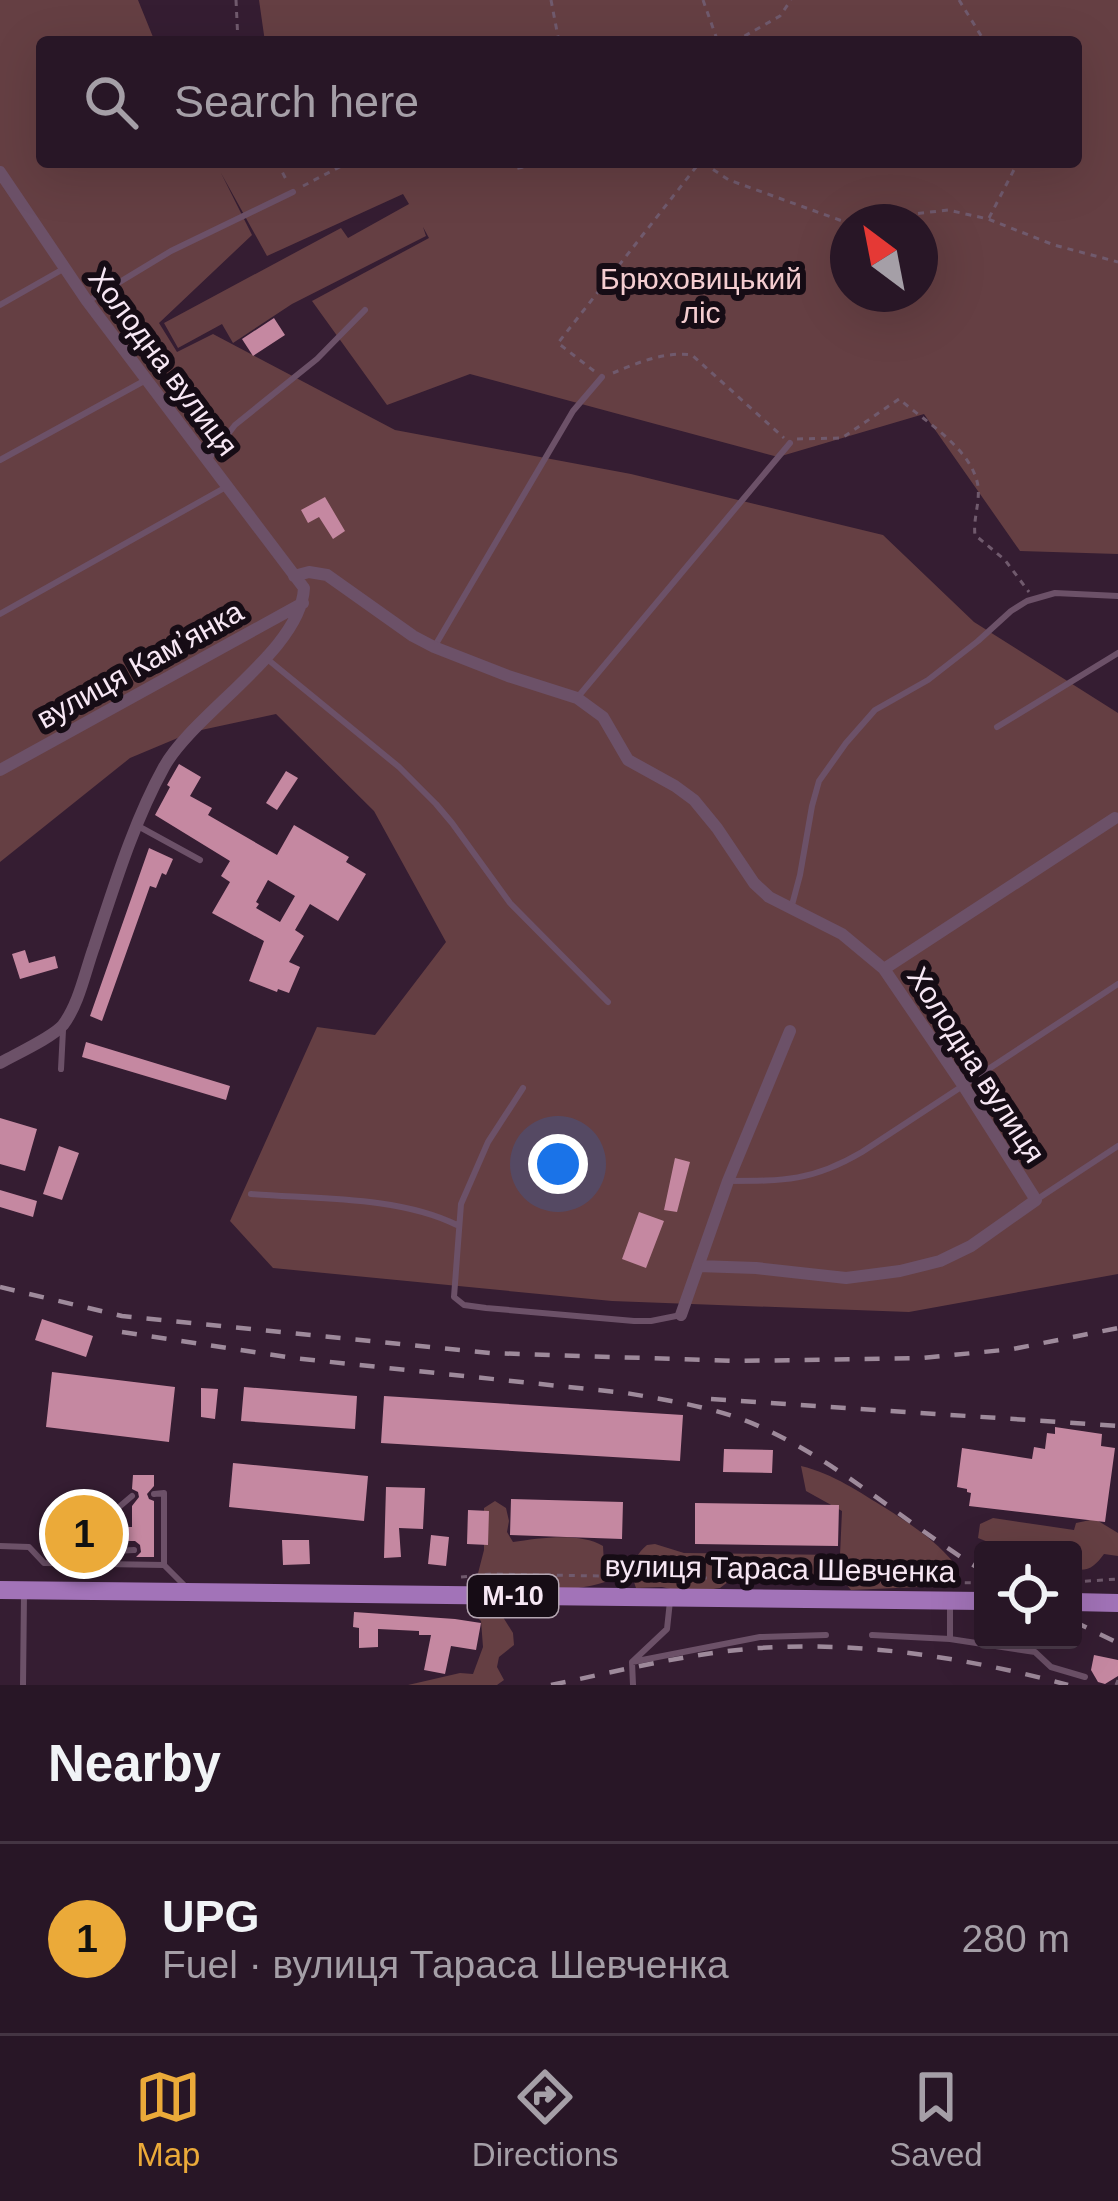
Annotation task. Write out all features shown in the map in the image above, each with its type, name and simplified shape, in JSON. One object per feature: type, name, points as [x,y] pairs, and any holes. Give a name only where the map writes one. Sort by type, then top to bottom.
[{"type":"main road","name":"вулиця Тараса Шевченка","points":[[0,1590],[974,1601]]},
{"type":"main road","points":[[1082,1603],[1118,1603]]},
{"type":"street","name":"Холодна вулиця","points":[[0,172],[87,302],[304,588],[303,603]]},
{"type":"street","name":"Холодна вулиця","points":[[294,576],[327,575],[412,636],[508,676],[577,698],[603,717],[628,760],[694,800],[754,883],[770,897],[842,934],[884,969],[1036,1200],[971,1246],[940,1262],[900,1271],[833,1277],[698,1266]]},
{"type":"street","points":[[0,1063],[62,1027],[166,762],[266,658],[303,603]]},
{"type":"street","name":"вулиця Камʼянка","points":[[0,770],[303,603]]},
{"type":"street","points":[[884,969],[1117,817]]},
{"type":"street","points":[[681,1315],[728,1181],[790,1031]]},
{"type":"lane","points":[[87,302],[171,251],[293,192]]},
{"type":"lane","points":[[0,304],[64,268]]},
{"type":"lane","points":[[207,461],[235,425],[317,359],[364,310]]},
{"type":"lane","points":[[434,647],[573,412],[602,377]]},
{"type":"lane","points":[[0,460],[146,380]]},
{"type":"lane","points":[[577,698],[790,443]]},
{"type":"lane","points":[[0,614],[226,487]]},
{"type":"lane","points":[[790,908],[819,781],[884,703],[928,680],[1011,611],[1034,598],[1055,593],[1118,596]]},
{"type":"lane","points":[[997,727],[1118,653]]},
{"type":"lane","points":[[266,658],[399,767],[452,823],[510,903],[608,1002]]},
{"type":"lane","points":[[138,826],[200,860]]},
{"type":"lane","points":[[728,1181],[787,1181],[826,1172],[1118,984]]},
{"type":"lane","points":[[62,1027],[62,1069]]},
{"type":"lane","points":[[523,1088],[498,1125],[460,1204],[452,1291],[458,1302],[651,1322],[681,1315]]},
{"type":"lane","points":[[1036,1200],[1118,1146]]},
{"type":"lane","points":[[250,1194],[404,1207],[457,1225]]},
{"type":"lane","points":[[154,1494],[164,1493],[164,1565]]},
{"type":"lane","points":[[116,1527],[119,1507],[132,1496]]},
{"type":"lane","points":[[0,1546],[28,1546],[44,1563],[164,1565],[192,1592]]},
{"type":"lane","points":[[109,1564],[114,1546],[134,1550]]},
{"type":"lane","points":[[154,1550],[164,1549]]},
{"type":"lane","points":[[23,1685],[24,1590]]},
{"type":"lane","points":[[633,1685],[632,1662],[667,1629],[670,1598]]},
{"type":"lane","points":[[950,1600],[950,1640]]},
{"type":"lane","points":[[632,1662],[760,1637],[826,1635]]},
{"type":"lane","points":[[872,1635],[1035,1652],[1051,1667],[1085,1677]]},
{"type":"path","points":[[236,0],[238,36]]},
{"type":"path","points":[[550,0],[558,36]]},
{"type":"path","points":[[703,0],[716,36]]},
{"type":"path","points":[[745,36],[781,16],[791,0]]},
{"type":"path","points":[[959,0],[981,36]]},
{"type":"path","points":[[281,168],[293,192],[339,168]]},
{"type":"path","points":[[695,168],[558,343],[602,377],[662,357],[692,355],[790,443],[842,438],[899,399],[952,443],[972,467],[979,499],[975,535],[1005,560],[1034,598]]},
{"type":"path","points":[[710,168],[730,180],[845,222],[948,209],[1118,262]]},
{"type":"path","points":[[988,219],[1015,168]]},
{"type":"path","points":[[454,1579],[490,1574],[974,1582]]},
{"type":"path","points":[[1082,1581],[1118,1579]]},
{"type":"green space","name":"Брюховицький ліс","points":[[0,0],[138,0],[153,36],[36,36],[36,168],[1082,168],[1082,36],[264,36],[259,0],[1118,0],[1118,554],[1020,551],[924,414],[778,457],[470,374],[387,405],[312,301],[429,238],[423,227],[426,236],[292,304],[233,343],[222,324],[178,348],[164,323],[341,228],[348,238],[409,204],[403,194],[267,256],[221,173],[252,235],[159,323],[177,352],[213,334],[395,430],[631,474],[883,535],[974,622],[1118,713],[1118,1274],[909,1312],[612,1301],[273,1268],[230,1221],[317,1027],[375,1035],[446,942],[374,811],[276,714],[192,732],[130,758],[0,862]]},
{"type":"green space","points":[[801,1466],[846,1484],[931,1540],[954,1563],[942,1586],[851,1590],[827,1576],[733,1578],[720,1588],[687,1593],[636,1588],[634,1565],[647,1545],[684,1553],[840,1555],[842,1511],[806,1491]]},
{"type":"green space","points":[[495,1501],[506,1508],[507,1532],[513,1542],[572,1538],[603,1546],[605,1582],[558,1590],[475,1585],[484,1550],[484,1508]]},
{"type":"green space","points":[[993,1518],[1074,1530],[1076,1523],[1095,1519],[1118,1533],[1118,1556],[1104,1554],[1082,1569],[1082,1541],[986,1541],[978,1538],[980,1524]]},
{"type":"green space","points":[[474,1614],[501,1614],[513,1633],[514,1645],[499,1657],[497,1667],[504,1680],[497,1685],[408,1685],[473,1674],[483,1647],[481,1621]]},
{"type":"building","points":[[274,318],[285,335],[253,356],[242,339]]},
{"type":"building","points":[[325,497],[345,531],[333,539],[319,517],[308,523],[301,510]]},
{"type":"building","points":[[179,764],[201,777],[190,796],[212,808],[208,815],[277,855],[294,825],[349,857],[346,862],[366,874],[338,921],[310,904],[295,930],[304,936],[289,962],[300,967],[289,993],[249,981],[264,941],[212,913],[230,882],[221,876],[230,861],[155,815]],"holes":[[[268,880],[295,896],[280,922],[256,908]]]},
{"type":"building","points":[[286,771],[298,778],[277,810],[266,803]]},
{"type":"building","points":[[149,848],[173,859],[156,888],[150,886],[102,1021],[90,1016]]},
{"type":"building","points":[[25,950],[29,963],[55,956],[58,968],[20,979],[12,954]]},
{"type":"building","points":[[86,1042],[230,1086],[226,1100],[82,1057]]},
{"type":"building","points":[[0,1118],[37,1129],[25,1171],[0,1164]]},
{"type":"building","points":[[59,1146],[79,1153],[62,1200],[43,1194]]},
{"type":"building","points":[[675,1158],[690,1162],[677,1212],[664,1210]]},
{"type":"building","points":[[0,1190],[37,1201],[33,1217],[0,1207]]},
{"type":"building","points":[[639,1212],[664,1221],[646,1268],[622,1259]]},
{"type":"building","points":[[42,1319],[93,1336],[86,1357],[35,1340]]},
{"type":"building","points":[[52,1372],[175,1387],[169,1442],[46,1427]]},
{"type":"building","points":[[244,1387],[357,1396],[355,1429],[241,1421]]},
{"type":"building","points":[[201,1388],[218,1389],[215,1419],[201,1417]]},
{"type":"building","points":[[384,1396],[683,1415],[680,1461],[381,1443]]},
{"type":"building","points":[[1055,1427],[1102,1434],[1101,1446],[1115,1448],[1105,1522],[969,1506],[971,1493],[957,1487],[962,1448],[1032,1459],[1034,1447],[1045,1449],[1047,1433],[1055,1434]]},
{"type":"building","points":[[724,1449],[773,1450],[772,1473],[723,1472]]},
{"type":"building","points":[[233,1463],[368,1476],[364,1521],[229,1507]]},
{"type":"building","points":[[133,1475],[154,1475],[154,1486],[147,1494],[154,1501],[154,1557],[136,1557],[140,1545],[123,1541],[118,1534],[132,1527],[132,1506],[139,1497],[132,1489]]},
{"type":"building","points":[[386,1487],[425,1488],[423,1529],[399,1528],[401,1557],[384,1558]]},
{"type":"building","points":[[511,1499],[623,1502],[622,1539],[510,1535]]},
{"type":"building","points":[[695,1503],[839,1505],[838,1546],[695,1544]]},
{"type":"building","points":[[468,1510],[489,1511],[488,1545],[467,1544]]},
{"type":"building","points":[[98,1522],[114,1534],[101,1541],[101,1550],[67,1551],[66,1523]]},
{"type":"building","points":[[431,1535],[449,1537],[446,1566],[428,1564]]},
{"type":"building","points":[[282,1540],[309,1540],[310,1564],[283,1565]]},
{"type":"building","points":[[354,1612],[481,1623],[476,1650],[451,1646],[445,1674],[424,1670],[431,1635],[378,1629],[378,1647],[359,1648]]},
{"type":"building","points":[[1094,1655],[1118,1660],[1118,1676],[1105,1684],[1098,1682],[1091,1670]]},
{"type":"railway","points":[[0,1287],[122,1316],[490,1353],[736,1361],[923,1358],[1013,1349],[1118,1328]]},
{"type":"railway","points":[[122,1332],[293,1358],[626,1393],[713,1410],[763,1428],[820,1459],[974,1565]]},
{"type":"railway","points":[[711,1399],[1118,1426]]},
{"type":"railway","points":[[1082,1625],[1118,1643]]},
{"type":"railway","points":[[551,1685],[707,1654],[798,1646],[915,1654],[1068,1685]]},
{"type":"place","name":"UPG","points":[[84,1534]]}]
